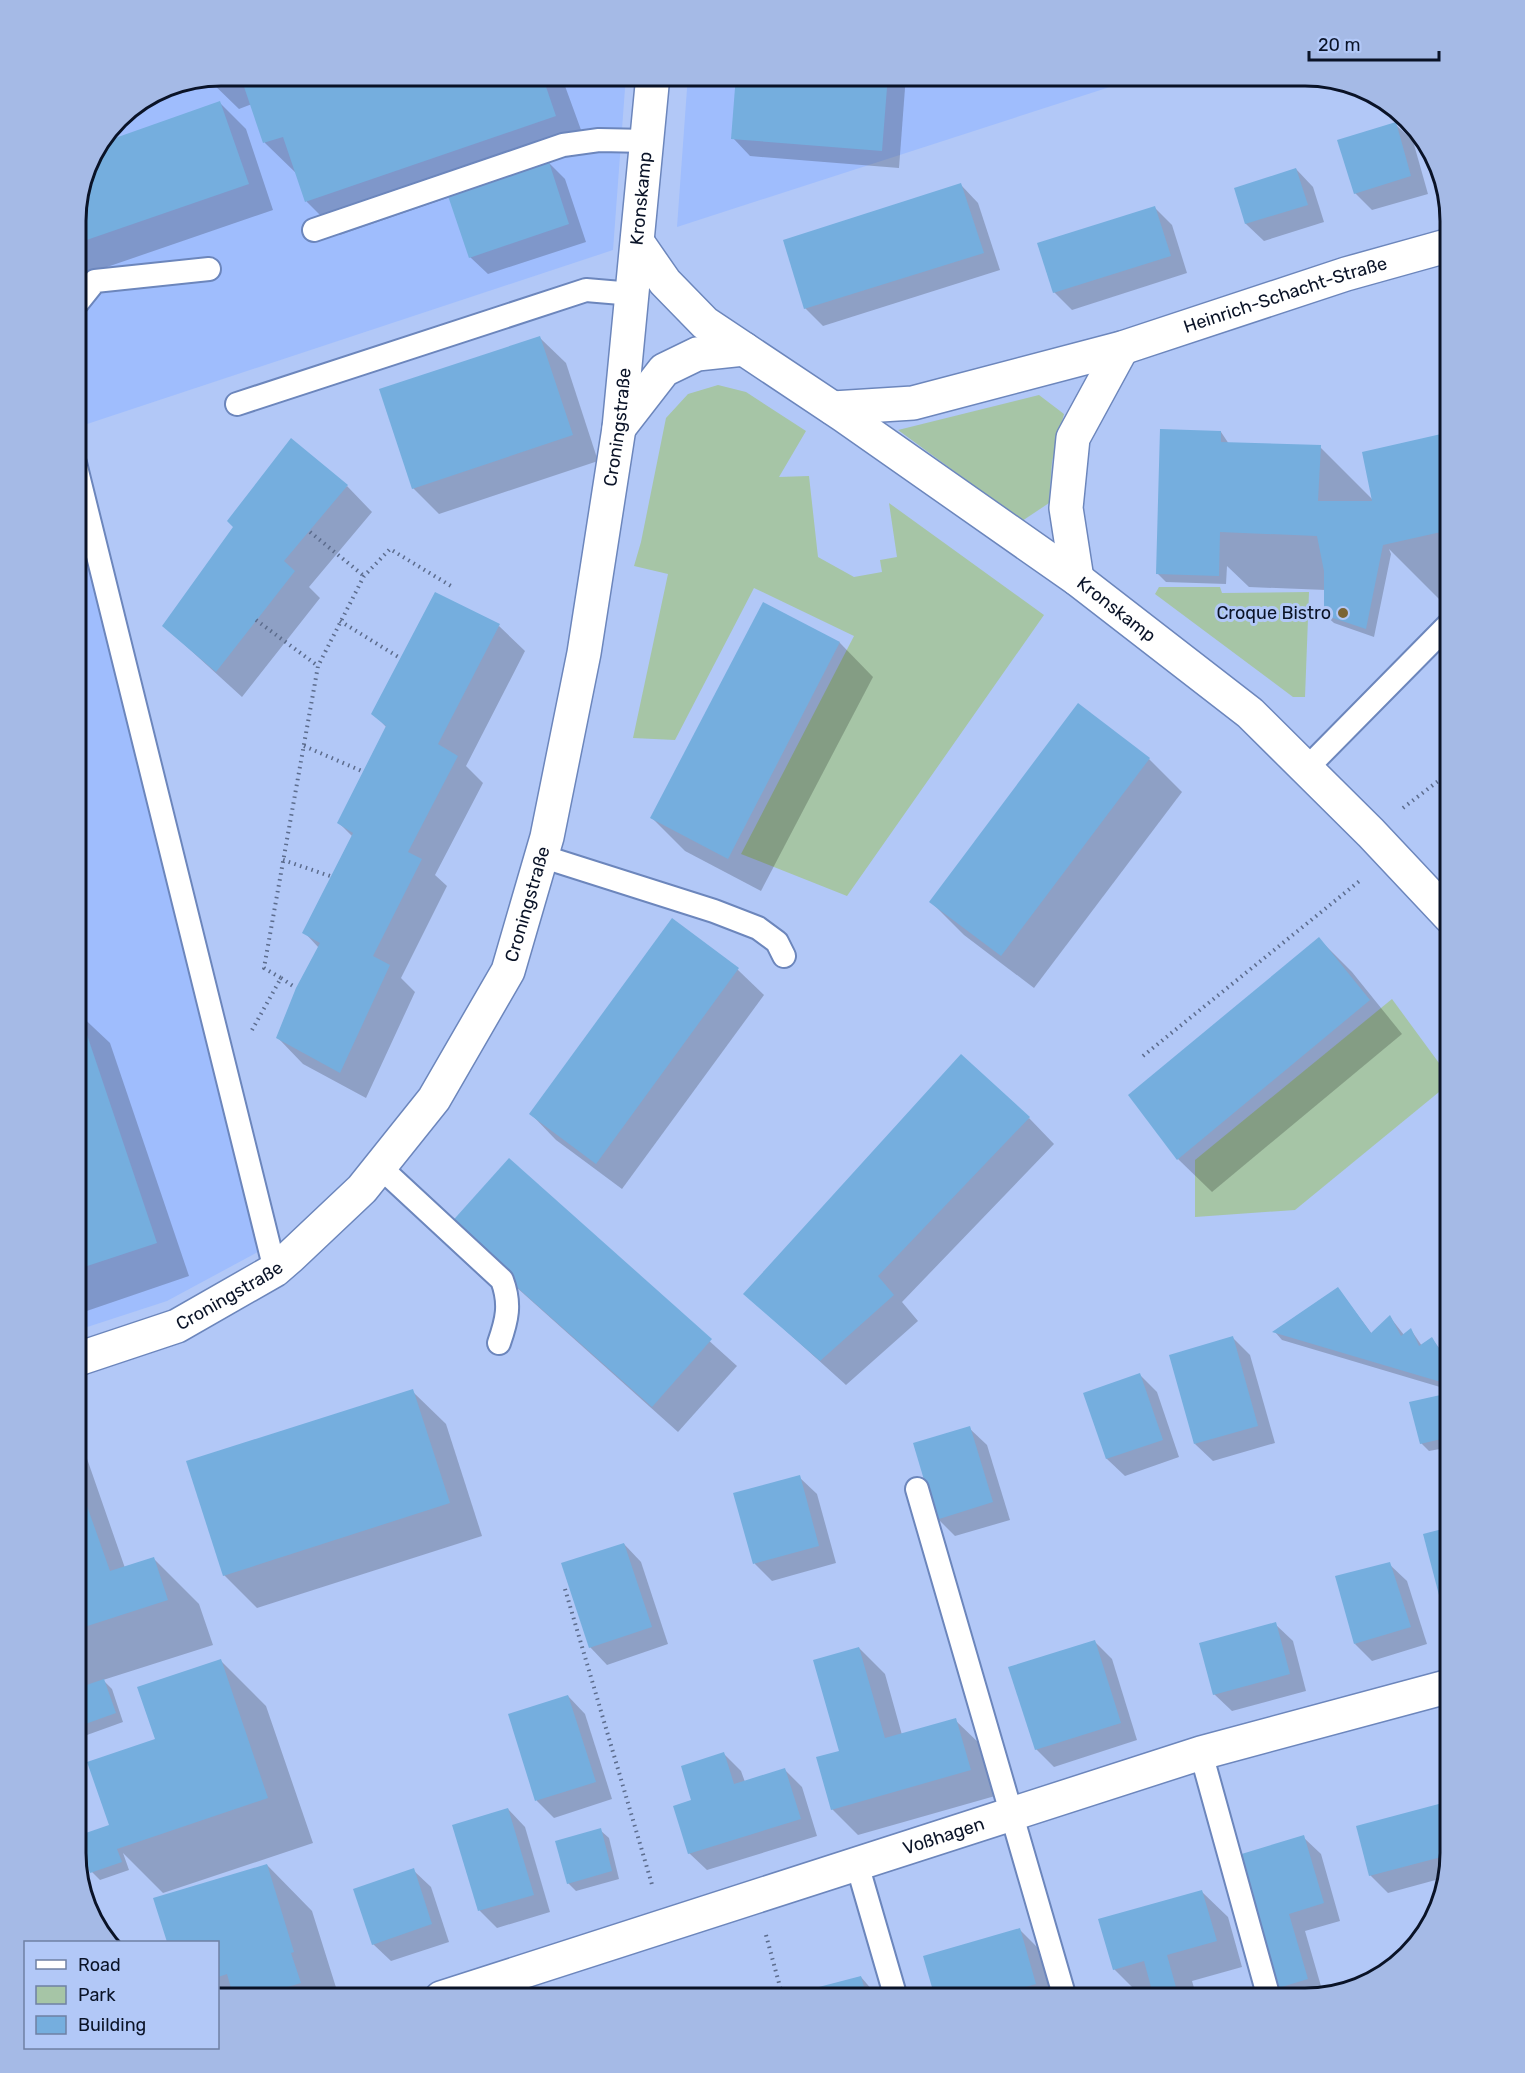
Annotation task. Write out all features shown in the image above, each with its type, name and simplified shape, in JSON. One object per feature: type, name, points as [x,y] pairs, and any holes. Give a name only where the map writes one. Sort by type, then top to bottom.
[{"type":"street","name":"Kronskamp","points":[[652,86],[638,243],[665,282],[705,323],[833,408],[1077,579],[1250,713],[1440,906]]},
{"type":"street","name":"Croningstraße","points":[[85,1357],[177,1326],[275,1270],[362,1189],[434,1099],[508,971],[541,856],[584,653],[620,428],[638,243]]},
{"type":"street","name":"Heinrich-Schacht-Straße","points":[[833,408],[913,403],[1122,348],[1346,274],[1440,248]]},
{"type":"street","points":[[1077,579],[1066,508],[1073,438],[1122,348]]},
{"type":"street","points":[[620,428],[664,370],[697,354],[744,349]]},
{"type":"street","name":"Voßhagen","points":[[474,1987],[1201,1753],[1440,1689]]},
{"type":"lane","points":[[314,230],[563,146],[599,140],[648,141]]},
{"type":"lane","points":[[86,292],[95,281],[208,269]]},
{"type":"lane","points":[[237,404],[586,290],[633,294]]},
{"type":"lane","points":[[86,507],[275,1270]]},
{"type":"lane","points":[[1306,769],[1440,633]]},
{"type":"lane","points":[[541,856],[714,911],[758,928],[777,942],[784,956]]},
{"type":"lane","points":[[380,1167],[502,1280],[508,1296],[508,1317],[499,1343]]},
{"type":"lane","points":[[917,1489],[1062,1988]]},
{"type":"lane","points":[[1201,1753],[1266,1988]]},
{"type":"lane","points":[[857,1864],[893,1988]]},
{"type":"path","points":[[310,532],[364,576]]},
{"type":"path","points":[[296,988],[264,968],[318,666],[364,576],[390,549],[451,586]]},
{"type":"path","points":[[256,620],[318,666]]},
{"type":"path","points":[[340,621],[400,658]]},
{"type":"path","points":[[304,746],[364,772]]},
{"type":"path","points":[[1143,1056],[1381,844],[1440,782]]},
{"type":"path","points":[[283,860],[330,876]]},
{"type":"path","points":[[251,1031],[281,978]]},
{"type":"path","points":[[565,1589],[664,1926]]},
{"type":"path","points":[[755,1897],[780,1988]]},
{"type":"shaded area","points":[[212,86],[625,86],[613,250],[86,424],[86,212],[90,186],[99,161],[113,138],[138,113],[161,99],[177,93]]},
{"type":"shaded area","points":[[687,86],[1113,86],[677,227]]},
{"type":"shaded area","points":[[86,502],[280,1240],[167,1301],[85,1328]]},
{"type":"green space","points":[[718,385],[746,392],[806,431],[779,477],[809,476],[818,557],[854,577],[882,572],[880,560],[897,557],[889,503],[1044,615],[847,896],[741,854],[854,636],[754,588],[675,740],[633,738],[668,574],[634,566],[666,418],[688,394]]},
{"type":"green space","points":[[1039,395],[1064,414],[1052,462],[1049,503],[1022,521],[898,430]]},
{"type":"green space","points":[[1159,587],[1220,587],[1222,593],[1309,592],[1305,697],[1293,697],[1155,594]]},
{"type":"green space","points":[[1392,999],[1440,1064],[1440,1091],[1295,1210],[1195,1217],[1195,1160]]},
{"type":"building","points":[[244,86],[546,86],[556,116],[305,202],[283,137],[263,143]]},
{"type":"building","points":[[735,86],[887,86],[882,151],[731,139]]},
{"type":"building","points":[[220,101],[249,184],[86,240],[86,212],[90,186],[99,161],[112,139]]},
{"type":"building","points":[[1396,122],[1411,176],[1354,194],[1337,140]]},
{"type":"building","points":[[548,159],[569,224],[469,258],[447,193]]},
{"type":"building","points":[[1296,168],[1308,205],[1245,224],[1234,188]]},
{"type":"building","points":[[961,183],[984,253],[804,309],[783,240]]},
{"type":"building","points":[[1155,206],[1171,256],[1053,293],[1037,243]]},
{"type":"building","points":[[540,336],[573,435],[412,489],[379,389]]},
{"type":"building","points":[[1160,429],[1221,431],[1221,442],[1321,445],[1318,501],[1372,501],[1362,452],[1440,434],[1440,532],[1383,545],[1366,629],[1324,615],[1324,571],[1317,536],[1220,532],[1219,576],[1156,574]]},
{"type":"building","points":[[291,438],[348,485],[284,561],[295,571],[216,672],[162,626],[233,527],[227,521]]},
{"type":"building","points":[[435,592],[500,624],[438,744],[458,756],[408,852],[422,859],[373,956],[390,965],[340,1073],[276,1038],[296,988],[320,943],[302,933],[353,833],[337,823],[386,726],[371,714]]},
{"type":"building","points":[[763,602],[840,642],[728,859],[650,818]]},
{"type":"building","points":[[1078,703],[1150,758],[1001,956],[929,902]]},
{"type":"building","points":[[672,918],[739,968],[596,1164],[529,1114]]},
{"type":"building","points":[[1319,937],[1370,1000],[1177,1160],[1128,1095]]},
{"type":"building","points":[[86,1030],[157,1243],[85,1267]]},
{"type":"building","points":[[961,1054],[1030,1117],[878,1276],[894,1295],[820,1361],[743,1294]]},
{"type":"building","points":[[509,1158],[712,1339],[652,1407],[448,1226]]},
{"type":"building","points":[[1338,1287],[1371,1333],[1390,1315],[1401,1336],[1411,1328],[1419,1346],[1432,1337],[1440,1350],[1440,1382],[1272,1332]]},
{"type":"building","points":[[1233,1336],[1258,1426],[1194,1444],[1169,1355]]},
{"type":"building","points":[[1140,1373],[1163,1440],[1106,1459],[1083,1393]]},
{"type":"building","points":[[413,1389],[450,1503],[223,1576],[186,1461]]},
{"type":"building","points":[[1440,1395],[1440,1439],[1420,1444],[1409,1402]]},
{"type":"building","points":[[970,1426],[993,1502],[936,1520],[913,1443]]},
{"type":"building","points":[[800,1475],[819,1546],[753,1564],[733,1493]]},
{"type":"building","points":[[85,1501],[110,1571],[154,1557],[168,1600],[85,1627]]},
{"type":"building","points":[[1440,1530],[1440,1599],[1423,1534]]},
{"type":"building","points":[[624,1543],[652,1627],[589,1648],[561,1563]]},
{"type":"building","points":[[1390,1562],[1411,1627],[1354,1644],[1335,1576]]},
{"type":"building","points":[[1276,1622],[1290,1674],[1213,1695],[1199,1643]]},
{"type":"building","points":[[1095,1640],[1121,1723],[1035,1750],[1008,1667]]},
{"type":"building","points":[[859,1647],[885,1738],[956,1718],[971,1770],[831,1810],[816,1757],[839,1751],[813,1660]]},
{"type":"building","points":[[221,1659],[268,1798],[117,1849],[122,1862],[90,1873],[86,1862],[85,1833],[109,1825],[87,1762],[155,1739],[137,1687]]},
{"type":"building","points":[[104,1679],[116,1713],[85,1724],[85,1686]]},
{"type":"building","points":[[568,1695],[596,1782],[535,1801],[508,1714]]},
{"type":"building","points":[[724,1752],[734,1784],[785,1768],[801,1819],[688,1854],[673,1806],[691,1800],[681,1766]]},
{"type":"building","points":[[1440,1804],[1439,1858],[1369,1876],[1356,1826]]},
{"type":"building","points":[[508,1808],[534,1895],[478,1911],[452,1825]]},
{"type":"building","points":[[601,1828],[612,1871],[567,1884],[555,1841]]},
{"type":"building","points":[[1304,1835],[1324,1903],[1289,1914],[1308,1979],[1275,1988],[1235,1856]]},
{"type":"building","points":[[267,1864],[301,1983],[287,1987],[231,1987],[227,1974],[219,1977],[219,1941],[167,1941],[153,1898]]},
{"type":"building","points":[[414,1868],[432,1924],[372,1945],[353,1889]]},
{"type":"building","points":[[1202,1890],[1217,1941],[1167,1955],[1176,1988],[1151,1988],[1144,1961],[1113,1970],[1098,1919]]},
{"type":"building","points":[[1020,1928],[1036,1984],[1023,1988],[932,1988],[923,1956]]},
{"type":"building","points":[[861,1976],[864,1988],[817,1988]]},
{"type":"place","name":"Croque Bistro","points":[[1343,613]]}]
